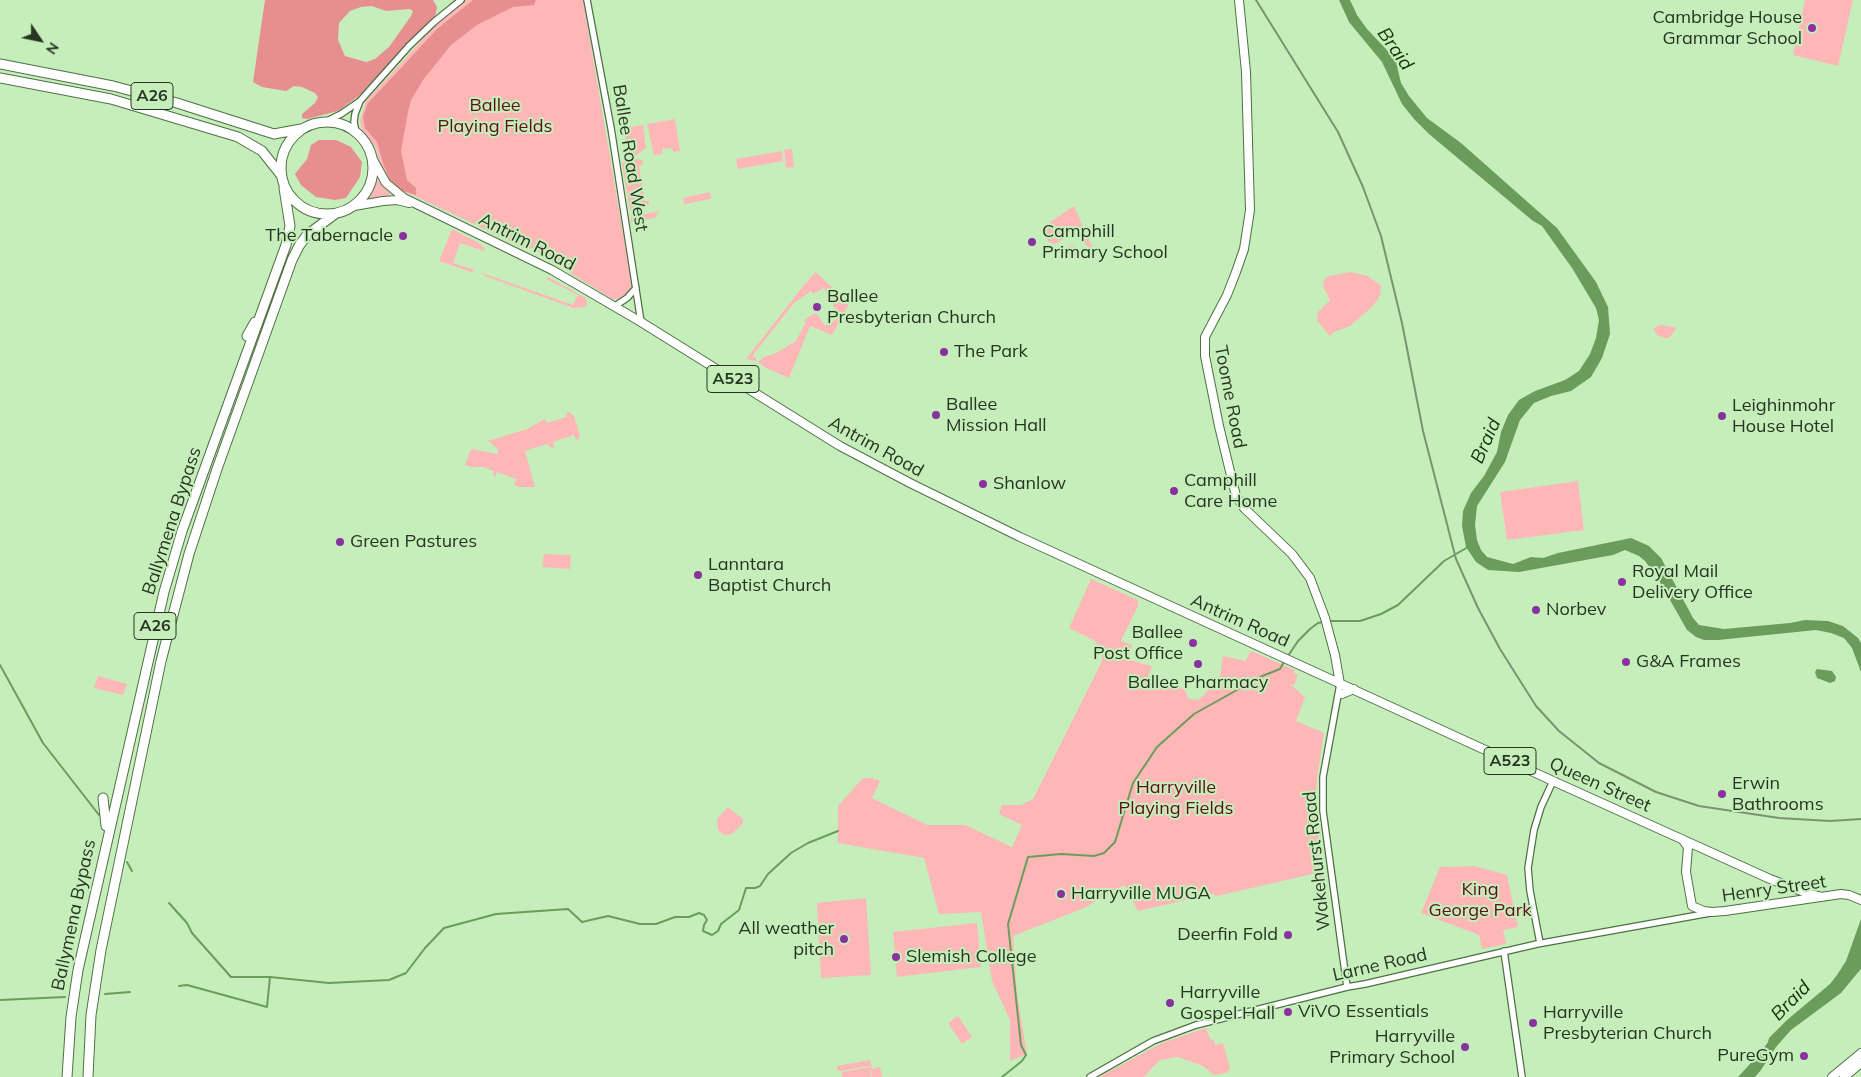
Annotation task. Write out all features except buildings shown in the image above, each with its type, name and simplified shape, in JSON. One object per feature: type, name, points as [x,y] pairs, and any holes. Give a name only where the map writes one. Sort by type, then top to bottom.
[{"type":"highway","name":"A26","points":[[0,64],[113,86],[177,103],[274,134],[301,130]]},
{"type":"highway","points":[[29,69],[64,84]]},
{"type":"highway","name":"A26","points":[[0,78],[111,99],[238,137],[262,150],[280,175]]},
{"type":"highway","name":"A26","points":[[325,122],[308,125],[291,138],[284,149],[280,162],[280,175],[284,188],[300,207],[323,215],[336,214],[354,206],[364,197],[370,185],[373,172],[372,158]]},
{"type":"highway","points":[[325,122],[341,124],[356,132],[368,147],[372,158]]},
{"type":"highway","name":"Ballymena Bypass","points":[[67,1077],[71,1017],[78,970],[164,592],[182,530],[286,245],[290,226],[284,188]]},
{"type":"highway","name":"Ballymena Bypass","points":[[88,1077],[91,1015],[101,950],[177,595],[217,469],[292,260],[298,246],[307,235],[336,214]]},
{"type":"highway","points":[[247,336],[252,325],[262,315]]},
{"type":"highway","points":[[106,844],[104,798],[122,803],[134,789]]},
{"type":"main road","name":"Toome Road","points":[[1239,0],[1246,72],[1250,210],[1243,250],[1236,272],[1227,295],[1205,337],[1205,356],[1230,476],[1236,496],[1244,508],[1300,562],[1310,578],[1327,626],[1340,684]]},
{"type":"main road","name":"Antrim Road","points":[[372,158],[382,178],[393,190],[416,204],[539,264],[615,306],[804,424],[910,483],[1020,537],[1340,684]]},
{"type":"main road","name":"Antrim Road","points":[[354,206],[397,200],[416,204]]},
{"type":"main road","name":"Queen Street","points":[[1340,684],[1680,838],[1790,886],[1822,897]]},
{"type":"main road","points":[[1342,694],[1354,689]]},
{"type":"main road","points":[[1680,838],[1688,847],[1686,872],[1692,906]]},
{"type":"main road","points":[[1688,854],[1694,850],[1705,849]]},
{"type":"main road","points":[[1790,886],[1795,893],[1796,900]]},
{"type":"main road","name":"Henry Street","points":[[1712,912],[1822,897],[1849,895],[1861,900]]},
{"type":"main road","name":"A523","points":[[1692,906],[1712,912]]},
{"type":"main road","points":[[1832,1077],[1861,1053]]},
{"type":"main road","points":[[1844,1077],[1861,1063]]},
{"type":"street","points":[[325,122],[360,101],[409,46],[461,0]]},
{"type":"street","name":"Ballee Road West","points":[[587,0],[611,128],[642,322]]},
{"type":"street","points":[[356,132],[354,122],[360,101]]},
{"type":"street","points":[[615,306],[627,298],[636,288]]},
{"type":"street","points":[[1340,684],[1342,694]]},
{"type":"street","name":"Wakehurst Road","points":[[1338,702],[1337,695],[1340,684]]},
{"type":"street","name":"Wakehurst Road","points":[[1342,694],[1338,702],[1323,777],[1322,810],[1347,987]]},
{"type":"street","points":[[1540,943],[1528,873],[1534,830],[1541,807],[1553,781]]},
{"type":"street","points":[[1690,917],[1692,906]]},
{"type":"street","name":"Henry Street","points":[[1690,917],[1712,912]]},
{"type":"street","name":"Larne Road","points":[[1090,1077],[1143,1046],[1178,1031],[1347,987],[1504,951],[1690,917]]},
{"type":"street","points":[[1504,951],[1522,1077]]},
{"type":"green space","name":"Ballee Playing Fields","points":[[465,0],[583,0],[632,285],[630,292],[621,299],[612,299],[540,254],[534,248],[525,249],[410,194],[399,191],[388,180],[382,169],[375,146],[362,130],[360,121],[366,101],[435,26]]},
{"type":"green space","points":[[1805,0],[1853,0],[1838,66],[1793,55]]},
{"type":"green space","points":[[675,119],[680,151],[673,152],[672,148],[662,149],[663,154],[654,155],[647,124]]},
{"type":"green space","points":[[643,125],[646,148],[636,155],[628,156],[624,128]]},
{"type":"green space","points":[[792,149],[794,167],[786,168],[784,150]]},
{"type":"green space","points":[[782,151],[783,161],[738,169],[736,159]]},
{"type":"green space","points":[[637,159],[642,160],[643,163],[643,165],[639,166],[645,201],[649,201],[649,204],[645,208],[632,211],[630,210],[622,163]]},
{"type":"green space","points":[[377,180],[391,195],[367,201],[374,189]]},
{"type":"green space","points":[[710,192],[711,199],[684,204],[683,198]]},
{"type":"green space","points":[[1074,206],[1096,253],[1081,240],[1084,231],[1071,228],[1068,236],[1055,244],[1049,242],[1042,232],[1043,227]]},
{"type":"green space","points":[[659,211],[655,218],[631,222],[631,217]]},
{"type":"green space","points":[[452,229],[479,243],[485,249],[484,251],[460,243],[453,263],[475,270],[471,272],[439,261]]},
{"type":"green space","points":[[1069,246],[1073,246],[1077,252],[1073,258],[1069,258],[1065,254],[1065,250]]},
{"type":"green space","points":[[816,272],[849,304],[832,335],[810,326],[789,378],[766,368],[758,362],[796,341],[806,322],[804,320],[815,313],[825,326],[840,317],[824,288],[813,294],[811,291],[794,303],[753,355],[756,361],[746,359],[804,285]]},
{"type":"green space","points":[[1351,272],[1368,276],[1381,286],[1380,296],[1372,307],[1350,326],[1334,332],[1330,336],[1317,321],[1318,312],[1330,300],[1323,286],[1324,280],[1329,276]]},
{"type":"green space","points":[[482,273],[573,305],[578,295],[546,279],[548,277],[586,298],[587,305],[573,308],[485,276]]},
{"type":"green space","points":[[1660,325],[1675,327],[1676,329],[1669,338],[1664,338],[1657,335],[1654,331],[1654,328]]},
{"type":"green space","points":[[569,412],[574,416],[580,436],[578,439],[576,440],[574,435],[553,442],[554,448],[547,444],[525,451],[535,487],[520,487],[514,485],[516,479],[497,472],[495,477],[493,475],[494,471],[483,467],[465,465],[471,449],[498,454],[498,449],[488,441],[527,429],[545,419],[547,423],[567,417],[566,413]]},
{"type":"green space","points":[[1578,481],[1584,530],[1507,540],[1500,492]]},
{"type":"green space","points":[[544,554],[571,555],[570,569],[542,567]]},
{"type":"green space","name":"Harryville Playing Fields","points":[[1091,579],[1138,600],[1138,606],[1121,641],[1132,645],[1129,660],[1152,666],[1147,679],[1184,689],[1189,699],[1199,700],[1220,677],[1223,656],[1245,661],[1251,651],[1295,670],[1294,673],[1298,675],[1294,685],[1290,684],[1305,697],[1296,721],[1324,733],[1317,778],[1316,813],[1324,887],[1320,889],[1317,873],[1217,896],[1212,894],[1138,911],[1124,885],[1084,908],[1013,936],[1017,994],[1027,1054],[1010,1061],[1010,1020],[992,981],[981,912],[939,914],[924,858],[838,843],[838,806],[863,778],[872,778],[880,781],[872,798],[927,825],[965,825],[1012,847],[1022,825],[999,814],[1002,805],[1021,805],[1033,799],[1102,661],[1102,651],[1095,641],[1069,628]]},
{"type":"green space","points":[[98,676],[127,684],[123,695],[94,688]]},
{"type":"green space","points":[[728,807],[743,819],[743,823],[732,834],[724,835],[718,830],[717,819]]},
{"type":"green space","name":"King George Park","points":[[1475,866],[1507,875],[1518,927],[1503,930],[1506,944],[1482,949],[1479,935],[1421,913],[1440,867]]},
{"type":"green space","name":"All weather pitch","points":[[866,898],[871,975],[821,978],[817,903]]},
{"type":"green space","points":[[977,923],[981,967],[897,977],[893,932]]},
{"type":"green space","points":[[958,1016],[972,1037],[962,1044],[948,1023]]},
{"type":"green space","points":[[1206,1028],[1210,1039],[1214,1040],[1215,1045],[1223,1043],[1230,1068],[1227,1073],[1214,1075],[1203,1066],[1178,1057],[1160,1060],[1144,1077],[1099,1077],[1162,1043]]},
{"type":"green space","points":[[870,1060],[872,1069],[880,1067],[882,1077],[872,1077],[870,1066],[837,1070],[837,1066]]},
{"type":"green space","points":[[870,1067],[871,1077],[842,1077],[842,1072]]},
{"type":"shaded area","points":[[265,0],[433,0],[437,7],[435,18],[360,95],[338,111],[307,119],[302,118],[302,114],[315,103],[318,97],[315,93],[302,87],[294,86],[286,91],[262,87],[253,82]],"holes":[[[372,6],[386,11],[409,9],[413,11],[389,47],[375,59],[366,62],[345,56],[338,40],[339,23],[350,11],[361,7]]]},
{"type":"shaded area","points":[[473,0],[536,0],[534,5],[513,7],[477,25],[451,45],[423,80],[411,100],[401,151],[407,180],[416,188],[416,195],[400,190],[390,180],[377,142],[365,128],[363,116],[368,103],[437,29]]},
{"type":"shaded area","points":[[1339,0],[1350,0],[1357,15],[1367,29],[1396,62],[1401,83],[1427,118],[1461,143],[1557,228],[1596,282],[1608,307],[1610,334],[1602,358],[1591,377],[1571,391],[1534,403],[1520,420],[1505,462],[1477,506],[1475,525],[1477,540],[1481,550],[1487,557],[1513,564],[1531,557],[1543,558],[1558,553],[1631,538],[1649,546],[1661,558],[1693,618],[1699,625],[1724,629],[1805,620],[1828,621],[1843,626],[1858,638],[1861,643],[1861,672],[1852,648],[1844,638],[1831,633],[1816,630],[1718,640],[1704,640],[1696,637],[1687,630],[1657,577],[1645,561],[1625,550],[1613,555],[1519,572],[1488,570],[1476,562],[1466,547],[1462,526],[1463,511],[1471,493],[1484,476],[1497,452],[1501,432],[1508,415],[1519,400],[1535,391],[1565,380],[1579,371],[1590,354],[1596,338],[1599,320],[1596,308],[1572,268],[1542,226],[1533,221],[1429,134],[1414,119],[1402,104],[1382,62],[1349,22]]},
{"type":"shaded area","points":[[319,140],[336,140],[351,147],[362,162],[360,177],[346,198],[335,200],[316,197],[301,185],[295,174],[307,159],[311,145]]},
{"type":"shaded area","points":[[1817,669],[1832,671],[1836,677],[1835,681],[1830,683],[1817,678],[1815,672]]},
{"type":"shaded area","points":[[1861,919],[1861,969],[1841,993],[1791,1030],[1776,1047],[1755,1077],[1738,1077],[1761,1052],[1769,1038],[1787,1020],[1830,984],[1846,961]]},
{"type":"waterway","points":[[1328,621],[1360,621],[1381,614],[1398,605],[1444,561],[1468,547]]},
{"type":"waterway","points":[[1288,656],[1298,641],[1310,629],[1323,622]]},
{"type":"waterway","points":[[1002,1077],[1022,1061],[1026,1055],[1021,1045],[1008,924],[1028,857],[1061,854],[1094,856],[1104,853],[1115,842],[1133,783],[1157,747],[1194,714],[1262,676],[1280,669],[1285,660]]},
{"type":"waterway","points":[[0,665],[43,743],[99,815]]},
{"type":"waterway","points":[[169,903],[187,923],[192,933],[231,977],[270,977],[329,983],[389,980],[406,973],[425,948],[444,928],[496,914],[568,909],[582,922],[608,916],[640,924],[656,924],[675,917],[689,917],[699,913],[704,915],[707,920],[703,931],[712,935],[718,931],[721,924],[739,910],[746,888],[760,886],[768,874],[791,853],[808,843],[838,831]]},
{"type":"waterway","points":[[127,862],[132,871]]},
{"type":"waterway","points":[[179,986],[187,985],[267,1007],[270,977]]},
{"type":"waterway","points":[[105,994],[130,992]]},
{"type":"waterway","points":[[0,1000],[65,997]]},
{"type":"railway","points":[[1256,0],[1338,132],[1363,187],[1381,236],[1402,323],[1423,431],[1456,559],[1478,608],[1500,649],[1536,706],[1559,731],[1599,763],[1656,792],[1699,806],[1779,818],[1830,821],[1861,819]]},
{"type":"place","name":"Cambridge House Grammar School","points":[[1812,28]]},
{"type":"place","name":"The Tabernacle","points":[[403,236]]},
{"type":"place","name":"Camphill Primary School","points":[[1032,242]]},
{"type":"place","name":"Ballee Presbyterian Church","points":[[817,307]]},
{"type":"place","name":"The Park","points":[[944,352]]},
{"type":"place","name":"Ballee Mission Hall","points":[[936,415]]},
{"type":"place","name":"Leighinmohr House Hotel","points":[[1722,416]]},
{"type":"place","name":"Shanlow","points":[[983,484]]},
{"type":"place","name":"Camphill Care Home","points":[[1174,491]]},
{"type":"place","name":"Green Pastures","points":[[340,542]]},
{"type":"place","name":"Lanntara Baptist Church","points":[[698,575]]},
{"type":"place","name":"Royal Mail Delivery Office","points":[[1622,582]]},
{"type":"place","name":"Norbev","points":[[1536,610]]},
{"type":"place","name":"Ballee Post Office","points":[[1193,643]]},
{"type":"place","name":"G&A Frames","points":[[1626,662]]},
{"type":"place","name":"Ballee Pharmacy","points":[[1198,664]]},
{"type":"place","name":"Erwin Bathrooms","points":[[1722,794]]},
{"type":"place","name":"Harryville MUGA","points":[[1061,894]]},
{"type":"place","name":"Deerfin Fold","points":[[1288,935]]},
{"type":"place","name":"All weather pitch","points":[[844,939]]},
{"type":"place","name":"Slemish College","points":[[896,957]]},
{"type":"place","name":"Harryville Gospel Hall","points":[[1170,1003]]},
{"type":"place","name":"ViVO Essentials","points":[[1288,1012]]},
{"type":"place","name":"Harryville Presbyterian Church","points":[[1533,1023]]},
{"type":"place","name":"Harryville Primary School","points":[[1465,1047]]},
{"type":"place","name":"PureGym","points":[[1804,1056]]},
{"type":"water label","name":"Braid","points":[[1395,49]]},
{"type":"water label","name":"Braid","points":[[1486,441]]},
{"type":"water label","name":"Braid","points":[[1791,1001]]}]
